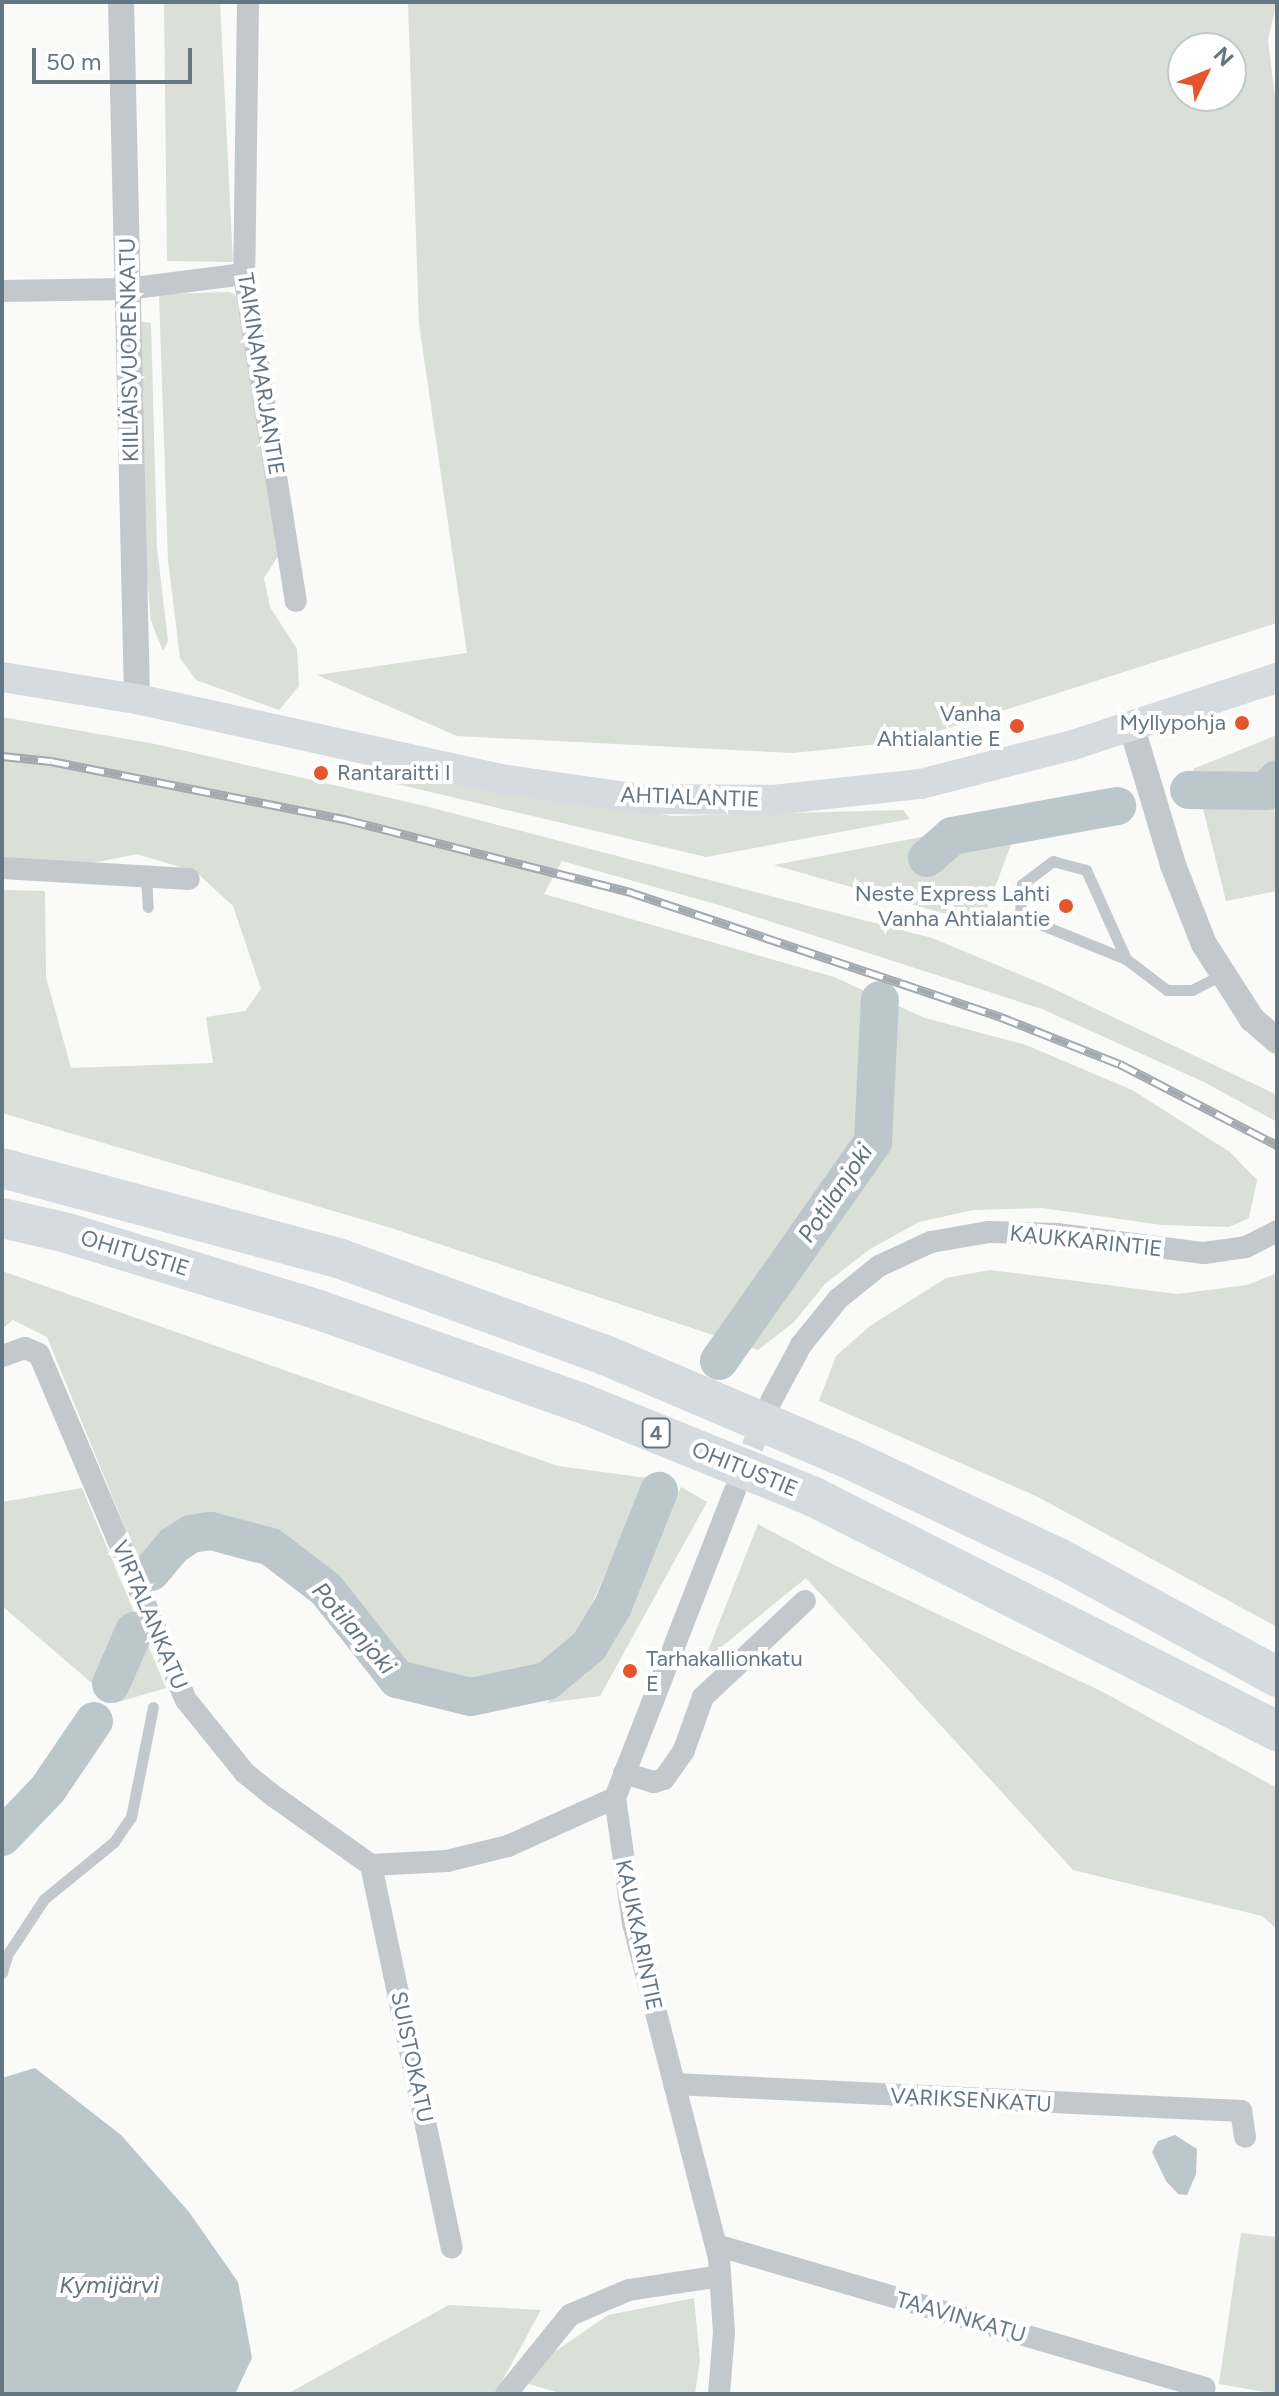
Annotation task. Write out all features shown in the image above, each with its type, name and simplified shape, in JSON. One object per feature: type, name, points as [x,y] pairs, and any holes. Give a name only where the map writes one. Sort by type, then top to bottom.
[{"type":"highway","name":"4","points":[[2,1168],[80,1185],[341,1259],[605,1355],[847,1458],[1059,1558],[1277,1677]]},
{"type":"highway","name":"OHITUSTIE","points":[[2,1218],[67,1233],[319,1310],[579,1402],[814,1497],[1277,1731]]},
{"type":"main road","name":"AHTIALANTIE","points":[[2,677],[137,699],[485,776],[641,799],[773,800],[921,784],[1132,728],[1277,678]]},
{"type":"street","name":"KIILIÄISVUORENKATU","points":[[121,2],[137,699]]},
{"type":"street","name":"TAIKINAMARJANTIE","points":[[248,2],[244,274],[296,601]]},
{"type":"street","points":[[2,291],[127,289],[244,274]]},
{"type":"street","points":[[1132,728],[1173,865],[1220,976],[1252,1019],[1277,1041]]},
{"type":"street","points":[[2,868],[146,873],[189,879]]},
{"type":"street","name":"KAUKKARINTIE","points":[[771,1401],[801,1345],[838,1299],[879,1266],[931,1242],[989,1232],[1057,1234],[1204,1253],[1246,1247],[1277,1231]]},
{"type":"street","name":"VIRTALANKATU","points":[[7,1353],[25,1348],[39,1354],[186,1700],[245,1773],[371,1865]]},
{"type":"street","name":"KAUKKARINTIE","points":[[719,2394],[720,2276],[716,2245],[633,1924],[615,1798],[735,1491]]},
{"type":"street","points":[[624,1773],[654,1782],[664,1779],[684,1750],[703,1697],[805,1601]]},
{"type":"street","points":[[371,1865],[447,1861],[508,1846],[615,1798]]},
{"type":"street","name":"SUISTOKATU","points":[[371,1865],[452,2248]]},
{"type":"street","name":"VARIKSENKATU","points":[[674,2084],[1241,2111],[1245,2137]]},
{"type":"street","name":"TAAVINKATU","points":[[716,2245],[1205,2388]]},
{"type":"street","points":[[506,2394],[570,2315],[629,2290],[720,2276]]},
{"type":"lane","points":[[1126,959],[1086,870],[1053,861],[1022,884],[1020,916],[1126,959],[1167,990],[1192,990],[1220,976]]},
{"type":"lane","points":[[146,873],[148,907]]},
{"type":"lane","points":[[2,1973],[7,1955],[44,1899],[114,1842],[131,1817],[153,1707]]},
{"type":"shaded area","points":[[164,2],[220,2],[233,262],[167,261]]},
{"type":"shaded area","points":[[408,2],[1277,2],[1268,40],[1277,113],[1277,623],[908,741],[793,753],[457,736],[317,675],[467,653],[419,324]]},
{"type":"shaded area","points":[[230,292],[238,297],[281,552],[264,578],[270,607],[297,649],[299,686],[279,710],[196,680],[180,658],[168,560],[159,294]]},
{"type":"shaded area","points":[[137,321],[151,323],[157,547],[168,641],[163,651],[151,621],[142,523]]},
{"type":"shaded area","points":[[2,717],[155,744],[425,806],[932,938],[1052,988],[1277,1095],[1277,1122],[1204,1082],[1042,1009],[719,905],[562,861],[544,894],[834,977],[925,1018],[1026,1045],[1132,1090],[1230,1152],[1257,1180],[1249,1218],[1229,1227],[1162,1225],[1042,1208],[973,1210],[919,1222],[870,1249],[825,1284],[794,1322],[758,1350],[391,1228],[2,1113],[2,890],[45,891],[46,977],[71,1068],[213,1063],[206,1017],[245,1011],[261,989],[233,906],[196,872],[137,854],[98,862],[2,862]]},
{"type":"shaded area","points":[[1277,735],[1277,891],[1226,901],[1193,769]]},
{"type":"shaded area","points":[[391,771],[672,816],[903,810],[910,819],[706,857],[388,782]]},
{"type":"shaded area","points":[[932,835],[1014,837],[981,924],[774,865]]},
{"type":"shaded area","points":[[990,1270],[1177,1294],[1247,1285],[1277,1273],[1277,1627],[1038,1497],[819,1401],[836,1356],[870,1326],[946,1278]]},
{"type":"shaded area","points":[[2,1271],[558,1466],[647,1478],[575,1643],[538,1669],[475,1681],[401,1661],[335,1574],[273,1536],[184,1518],[142,1569],[47,1337],[13,1320],[2,1329]]},
{"type":"shaded area","points":[[681,1487],[707,1502],[600,1696],[547,1703],[611,1641],[652,1540]]},
{"type":"shaded area","points":[[82,1488],[166,1688],[115,1703],[2,1606],[2,1502]]},
{"type":"shaded area","points":[[758,1524],[836,1566],[1103,1692],[1277,1788],[1277,1929],[1262,1916],[1073,1870],[806,1578],[704,1661]]},
{"type":"shaded area","points":[[1241,2233],[1277,2237],[1277,2394],[1219,2384]]},
{"type":"shaded area","points":[[694,2298],[700,2360],[695,2394],[563,2394],[525,2383],[550,2355],[608,2315]]},
{"type":"shaded area","points":[[449,2305],[541,2310],[495,2394],[287,2394]]},
{"type":"water","name":"Kymijärvi","points":[[35,2068],[121,2135],[189,2212],[238,2282],[252,2358],[235,2394],[2,2394],[2,2078]]},
{"type":"water","points":[[1175,2135],[1197,2149],[1196,2174],[1187,2195],[1178,2194],[1166,2181],[1152,2152],[1158,2141]]},
{"type":"waterway","name":"Potilanjoki","points":[[1189,790],[1266,791],[1277,779]]},
{"type":"waterway","name":"Potilanjoki","points":[[927,858],[952,836],[1117,806]]},
{"type":"waterway","name":"Potilanjoki","points":[[719,1361],[873,1142],[880,1000]]},
{"type":"waterway","name":"Potilanjoki","points":[[151,1572],[174,1545],[191,1534],[211,1531],[271,1547],[326,1589],[397,1679],[471,1697],[547,1681],[589,1646],[613,1606],[659,1491]]},
{"type":"waterway","name":"Potilanjoki","points":[[111,1684],[134,1631]]},
{"type":"waterway","name":"Potilanjoki","points":[[2,1837],[48,1789],[94,1721]]},
{"type":"tunnel","points":[[740,1478],[766,1413]]},
{"type":"railway","points":[[2,756],[51,761],[348,820],[627,891],[1001,1017],[1120,1064],[1277,1145]]},
{"type":"place","name":"Myllypohja","points":[[1242,723]]},
{"type":"place","name":"Vanha Ahtialantie E","points":[[1017,726]]},
{"type":"place","name":"Rantaraitti I","points":[[321,773]]},
{"type":"place","name":"Neste Express Lahti Vanha Ahtialantie","points":[[1066,906]]},
{"type":"place","name":"Tarhakallionkatu E","points":[[630,1671]]}]
